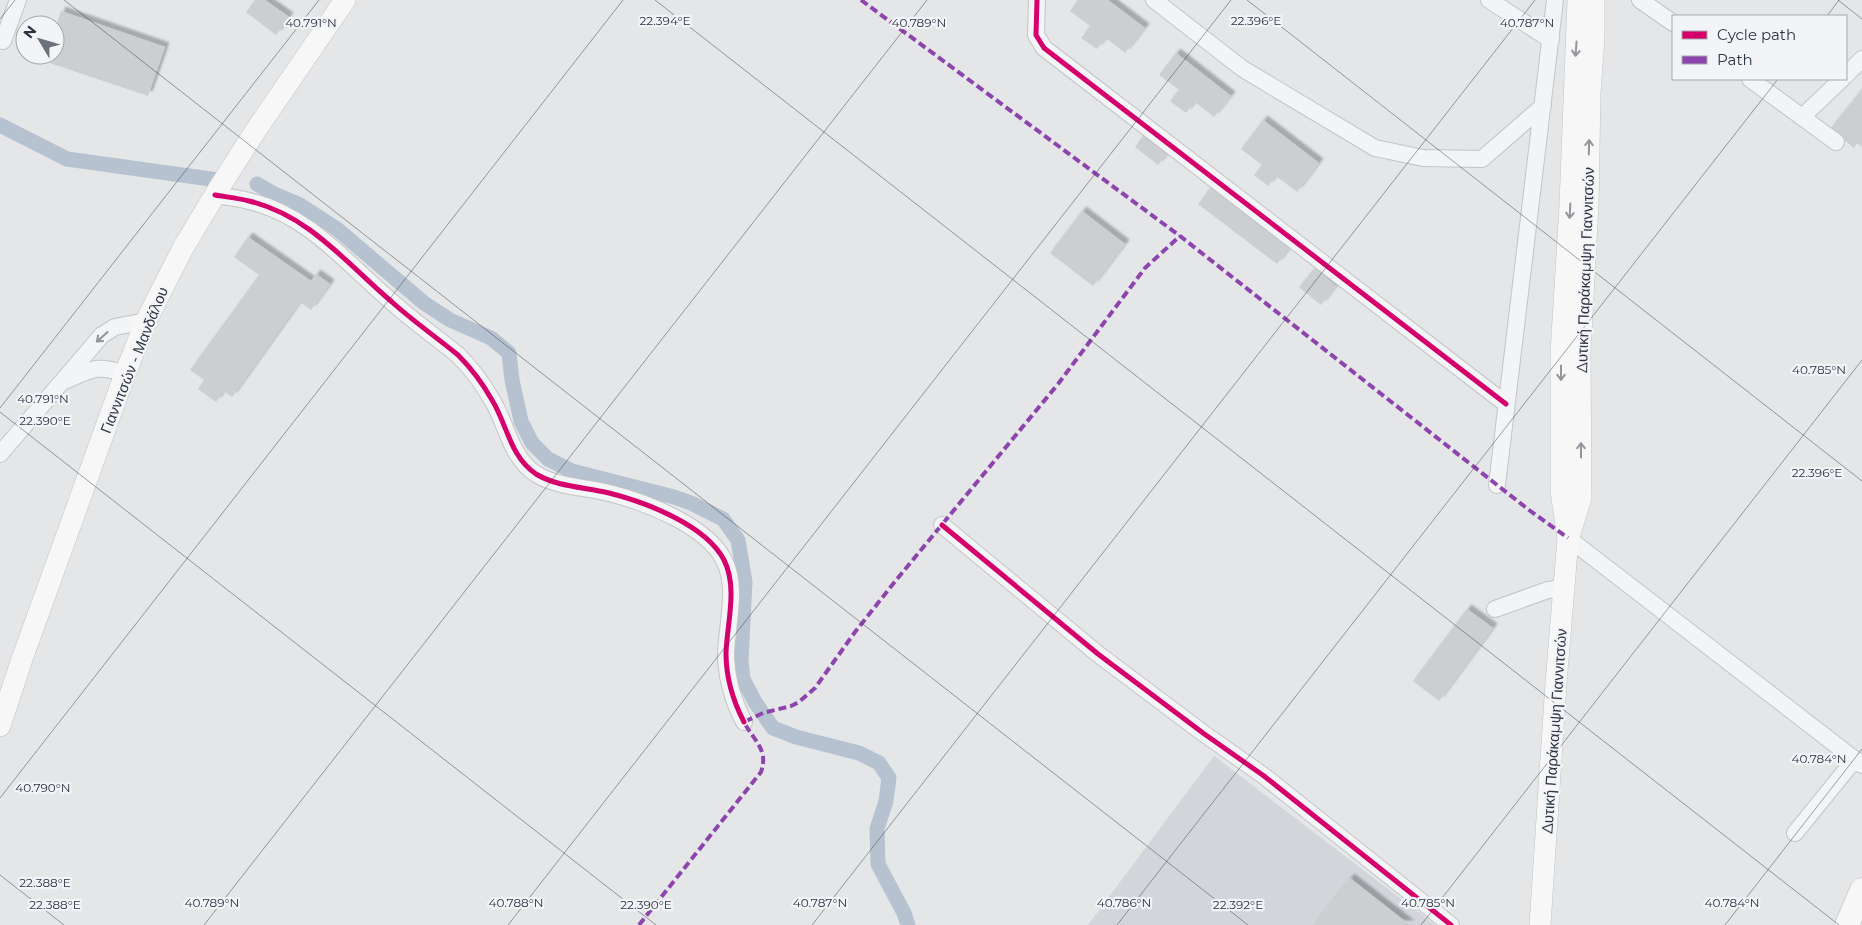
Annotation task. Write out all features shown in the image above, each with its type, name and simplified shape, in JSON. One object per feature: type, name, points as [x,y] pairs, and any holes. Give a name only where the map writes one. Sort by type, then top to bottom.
[{"type":"highway","points":[[1849,924],[1862,890]]},
{"type":"main road","name":"Γιαννιτσών - Μανδάλου","points":[[0,726],[22,659],[124,374],[146,321],[183,248],[215,196],[256,130],[345,0]]},
{"type":"main road","name":"Δυτική Παράκαμψη Γιαννιτσών","points":[[1540,925],[1556,682],[1568,538],[1561,492],[1561,353],[1570,204],[1578,0]]},
{"type":"main road","name":"Δυτική Παράκαμψη Γιαννιτσών","points":[[1568,538],[1581,498],[1580,352],[1588,204],[1594,0]]},
{"type":"street","points":[[3,42],[18,0]]},
{"type":"street","points":[[1037,0],[1036,35],[1044,48],[1506,404]]},
{"type":"street","points":[[1154,0],[1243,69],[1375,148],[1423,158],[1482,160],[1543,106]]},
{"type":"street","points":[[1489,0],[1551,40]]},
{"type":"street","points":[[1496,484],[1555,0]]},
{"type":"street","points":[[1640,0],[1672,22]]},
{"type":"street","points":[[1847,74],[1862,59]]},
{"type":"street","points":[[1751,80],[1836,142]]},
{"type":"street","points":[[1802,117],[1841,80]]},
{"type":"street","points":[[215,196],[260,204],[284,214],[309,229],[333,248],[392,302],[458,355],[493,400],[514,449],[535,473],[560,483],[609,493],[647,506],[686,524],[710,542],[719,551],[728,570],[731,602],[727,638],[727,671],[733,701],[744,722]]},
{"type":"street","points":[[0,454],[102,335],[115,327],[146,321]]},
{"type":"street","points":[[63,382],[90,370],[100,368],[109,368],[124,374]]},
{"type":"street","points":[[942,525],[1098,654],[1264,776],[1451,925]]},
{"type":"street","points":[[1568,538],[1858,762],[1796,833]]},
{"type":"street","points":[[1495,609],[1548,590],[1564,588]]},
{"type":"shaded area","points":[[1214,756],[1435,925],[1088,925]]},
{"type":"building","points":[[255,0],[265,0],[289,17],[276,35],[246,12]]},
{"type":"building","points":[[1078,0],[1108,0],[1145,28],[1125,53],[1106,38],[1097,49],[1081,38],[1090,26],[1070,11]]},
{"type":"building","points":[[61,11],[165,47],[148,96],[56,65],[65,65],[65,15],[60,15]]},
{"type":"building","points":[[1176,53],[1231,96],[1214,117],[1195,102],[1186,113],[1170,101],[1179,90],[1159,75]]},
{"type":"building","points":[[1862,89],[1862,147],[1857,143],[1854,148],[1830,129]]},
{"type":"building","points":[[1263,120],[1319,163],[1297,192],[1276,176],[1268,186],[1254,175],[1262,165],[1241,149]]},
{"type":"building","points":[[1143,136],[1167,154],[1158,165],[1135,147]]},
{"type":"building","points":[[1211,187],[1290,247],[1277,264],[1198,204]]},
{"type":"building","points":[[1082,211],[1125,244],[1093,286],[1050,253]]},
{"type":"building","points":[[248,237],[311,281],[316,274],[330,284],[311,310],[300,302],[232,397],[224,391],[216,402],[198,389],[204,380],[190,370],[259,275],[234,257]]},
{"type":"building","points":[[1315,268],[1336,286],[1321,305],[1299,287]]},
{"type":"building","points":[[1467,609],[1493,628],[1439,701],[1413,681]]},
{"type":"building","points":[[1350,878],[1410,925],[1313,925]]},
{"type":"waterway","points":[[0,125],[67,159],[218,180]]},
{"type":"waterway","points":[[257,184],[274,194],[300,205],[337,229],[424,303],[450,320],[491,338],[509,353],[512,380],[521,421],[532,443],[548,459],[572,471],[674,497],[723,519],[738,540],[745,582],[741,660],[743,679],[755,702],[773,728],[796,737],[859,753],[879,763],[889,778],[886,801],[877,829],[878,864],[904,913],[908,925]]},
{"type":"marked path","points":[[861,0],[1180,236],[1529,510],[1568,538]]},
{"type":"marked path","points":[[639,925],[761,772],[763,764],[762,751],[744,722],[763,713],[791,706],[799,702],[815,688],[855,632],[897,579],[1058,384],[1145,268],[1180,236]]},
{"type":"cycle path","points":[[1037,0],[1036,35],[1044,48],[1506,404]]},
{"type":"cycle path","points":[[215,195],[245,200],[271,208],[309,229],[400,309],[458,355],[481,382],[497,409],[520,459],[536,474],[553,482],[609,493],[640,502],[673,517],[704,536],[724,560],[728,571],[731,606],[726,653],[727,671],[733,697],[744,722]]},
{"type":"cycle path","points":[[942,525],[1098,654],[1264,776],[1451,925]]}]
